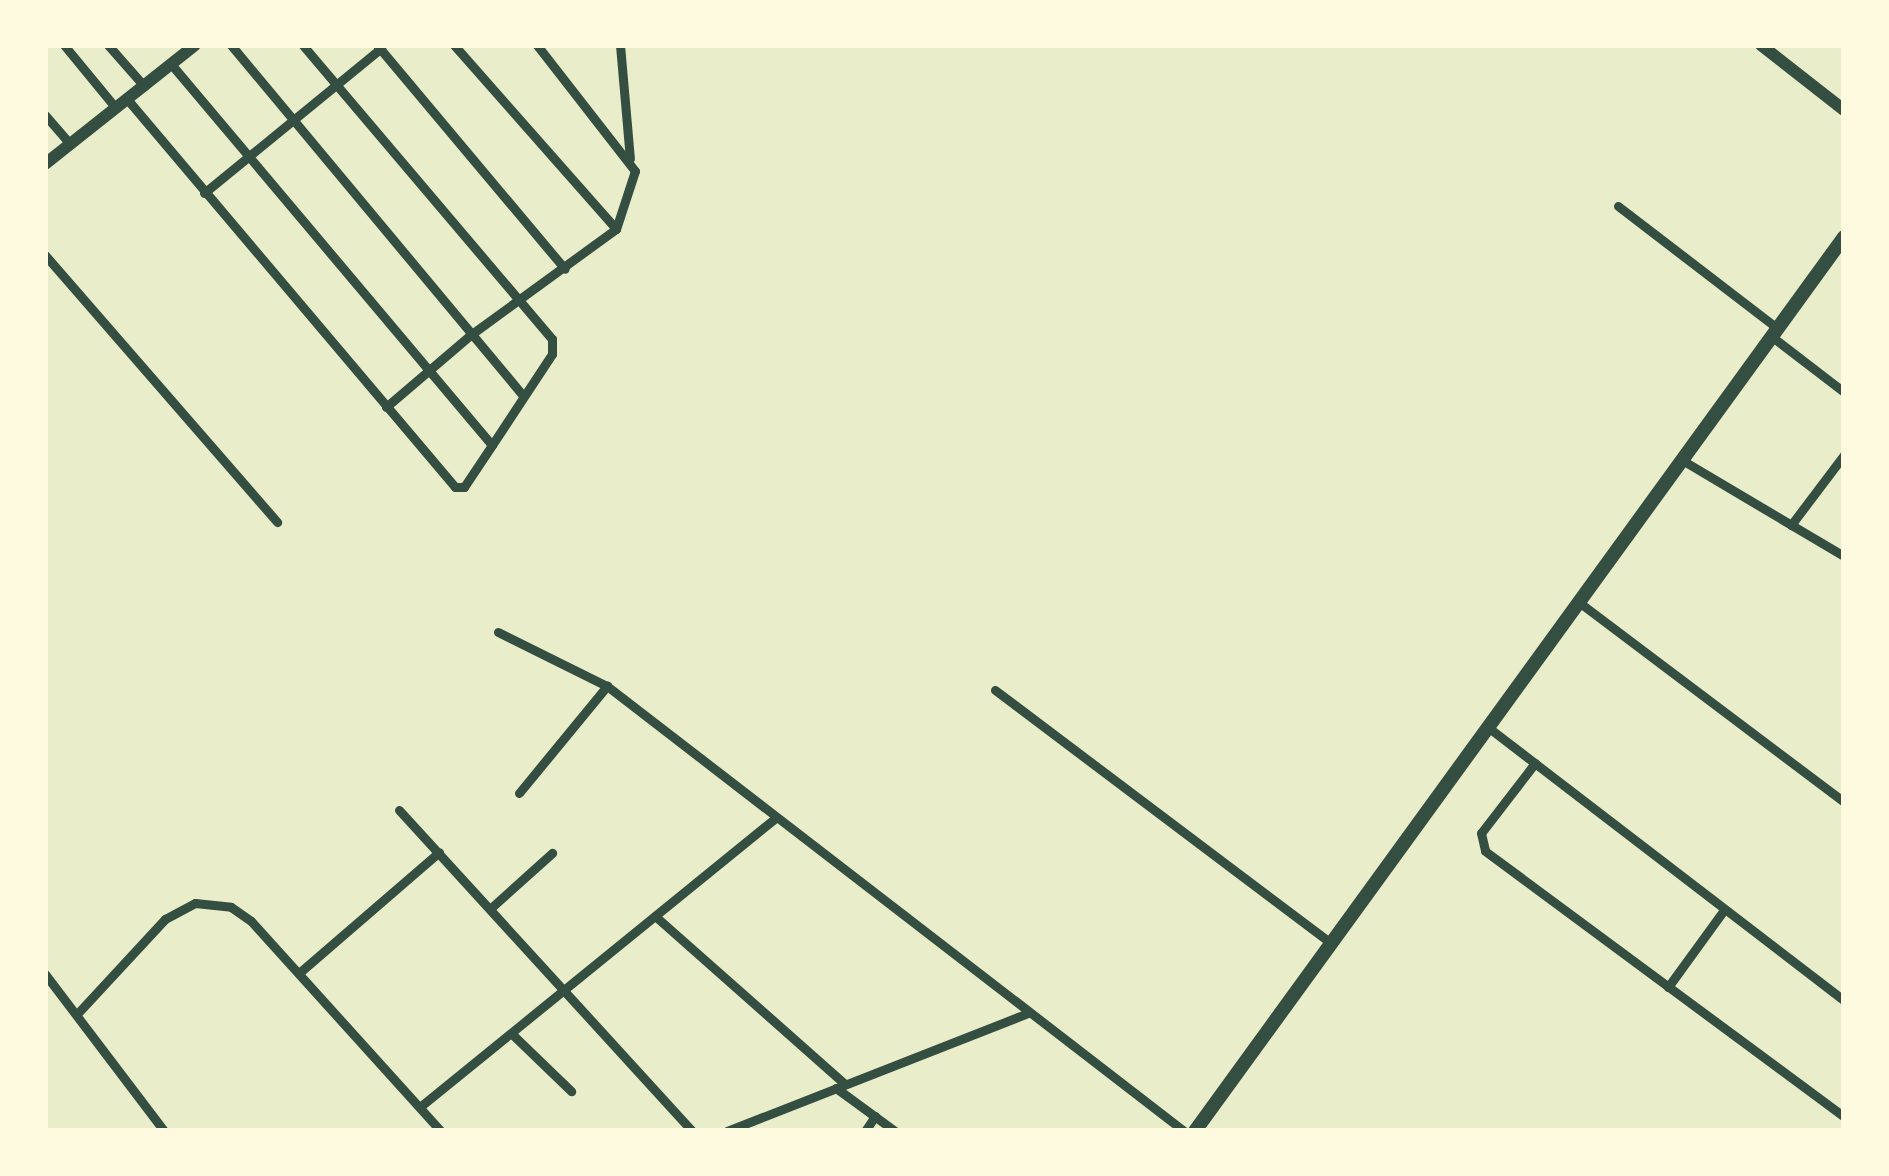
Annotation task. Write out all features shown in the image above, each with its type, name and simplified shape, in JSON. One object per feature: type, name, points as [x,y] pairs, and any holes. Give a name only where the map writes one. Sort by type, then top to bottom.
[{"type":"main road","points":[[1195,1131],[1844,237]]},
{"type":"street","points":[[64,45],[204,193],[458,488],[464,487],[555,346],[303,45]]},
{"type":"street","points":[[108,45],[144,86]]},
{"type":"street","points":[[231,45],[469,336],[523,395]]},
{"type":"street","points":[[454,45],[616,230]]},
{"type":"street","points":[[537,45],[631,162]]},
{"type":"street","points":[[1761,45],[1844,110]]},
{"type":"street","points":[[45,164],[190,46]]},
{"type":"street","points":[[204,193],[381,46],[565,269]]},
{"type":"street","points":[[386,407],[469,336],[616,230],[636,180],[619,46]]},
{"type":"street","points":[[172,64],[492,445]]},
{"type":"street","points":[[45,115],[70,144]]},
{"type":"street","points":[[1618,206],[1844,392]]},
{"type":"street","points":[[45,255],[278,522]]},
{"type":"street","points":[[1791,525],[1844,455]]},
{"type":"street","points":[[1682,460],[1844,556]]},
{"type":"street","points":[[1580,604],[1844,802]]},
{"type":"street","points":[[498,632],[607,686],[1184,1131]]},
{"type":"street","points":[[519,793],[607,686]]},
{"type":"street","points":[[995,690],[1332,944]]},
{"type":"street","points":[[1489,728],[1844,1000]]},
{"type":"street","points":[[1535,763],[1481,833],[1480,844],[1844,1117]]},
{"type":"street","points":[[399,810],[692,1131]]},
{"type":"street","points":[[421,1106],[775,818]]},
{"type":"street","points":[[298,973],[440,852]]},
{"type":"street","points":[[492,907],[551,853]]},
{"type":"street","points":[[77,1014],[165,919],[195,903],[231,907],[442,1131]]},
{"type":"street","points":[[1668,987],[1724,910]]},
{"type":"street","points":[[656,916],[895,1131]]},
{"type":"street","points":[[45,974],[164,1131]]},
{"type":"street","points":[[727,1131],[1028,1012]]},
{"type":"street","points":[[513,1035],[571,1091]]},
{"type":"street","points":[[865,1131],[875,1116]]}]
